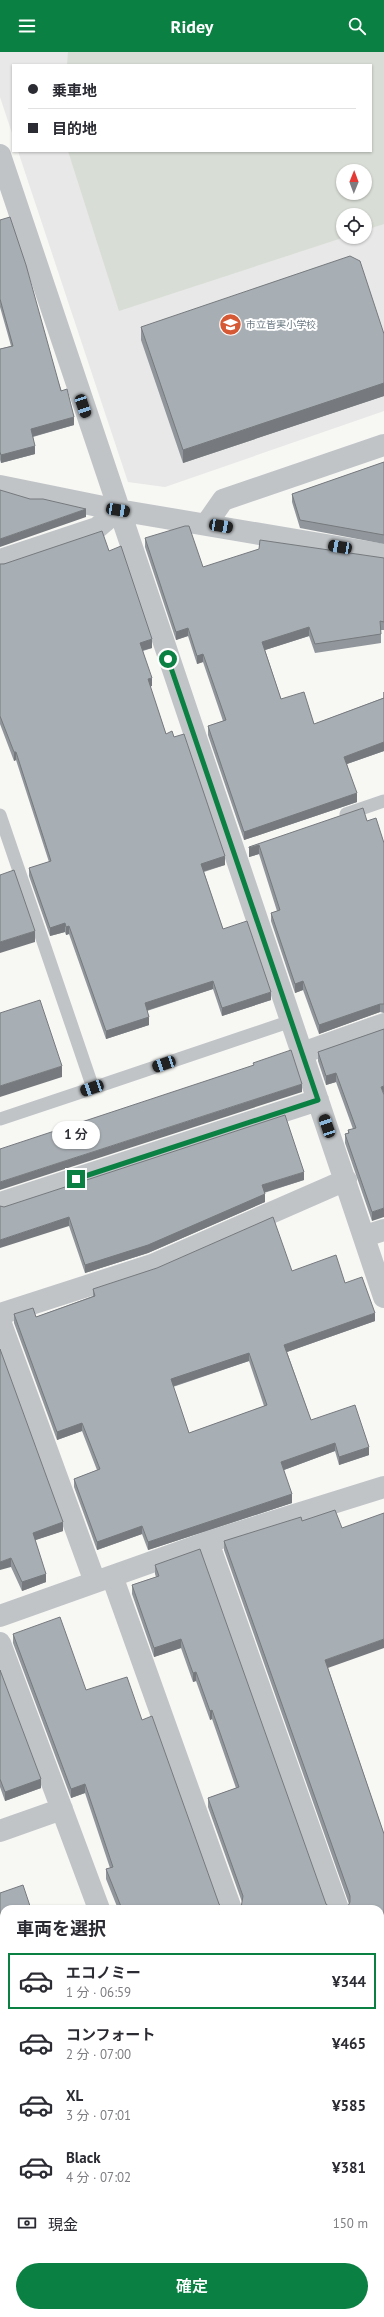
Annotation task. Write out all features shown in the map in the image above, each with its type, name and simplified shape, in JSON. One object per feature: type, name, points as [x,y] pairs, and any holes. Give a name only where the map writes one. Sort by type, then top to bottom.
[{"type":"street","points":[[0,155],[118,510],[241,850],[291,1022],[302,1054],[346,1180],[374,1233],[384,1297]]},
{"type":"street","points":[[206,524],[223,500],[384,445]]},
{"type":"street","points":[[0,486],[118,510],[384,555]]},
{"type":"street","points":[[0,560],[97,528],[118,510]]},
{"type":"street","points":[[302,1054],[384,1024]]},
{"type":"street","points":[[0,1203],[318,1100]]},
{"type":"street","points":[[0,1314],[152,1265],[346,1180]]},
{"type":"street","points":[[0,1321],[103,1579],[229,1905]]},
{"type":"street","points":[[0,1616],[208,1542],[384,1487]]},
{"type":"street","points":[[208,1542],[337,1905]]},
{"type":"street","points":[[0,1643],[98,1905]]},
{"type":"street","points":[[0,1831],[62,1809]]},
{"type":"lane","points":[[331,819],[384,801]]},
{"type":"lane","points":[[0,815],[92,1088]]},
{"type":"lane","points":[[0,1119],[291,1022]]},
{"type":"shaded area","name":"市立皆実小学校","points":[[0,52],[384,52],[384,411],[165,487],[128,482],[18,152],[372,152],[372,64],[12,64],[12,133],[0,97]]},
{"type":"shaded area","points":[[68,52],[384,52],[384,224],[372,228],[372,208],[336,208],[336,240],[119,311],[68,152],[372,152],[372,64],[67,64]]},
{"type":"building","points":[[10,217],[26,265],[61,391],[67,389],[74,417],[31,429],[35,446],[1,455],[0,349],[13,346],[0,299],[0,220]]},
{"type":"building","points":[[350,256],[360,261],[384,334],[384,383],[183,450],[141,327]]},
{"type":"building","points":[[384,462],[384,535],[300,520],[292,494]]},
{"type":"building","points":[[0,490],[30,499],[43,499],[86,509],[0,539]]},
{"type":"building","points":[[189,526],[203,567],[259,549],[260,540],[384,558],[384,622],[380,621],[381,634],[315,644],[309,627],[262,642],[281,699],[304,692],[314,724],[384,698],[384,742],[344,757],[357,793],[244,832],[208,726],[226,720],[203,654],[197,656],[188,628],[176,632],[145,538]]},
{"type":"building","points":[[102,531],[109,551],[121,546],[152,639],[140,643],[152,678],[148,679],[166,734],[172,731],[174,737],[184,734],[225,856],[201,864],[223,929],[247,921],[271,992],[222,1008],[213,981],[145,1003],[149,1017],[106,1031],[69,926],[66,927],[65,923],[50,928],[29,868],[51,861],[16,752],[14,752],[0,716],[0,564],[4,564]]},
{"type":"building","points":[[363,808],[367,821],[376,818],[384,843],[384,1004],[380,1004],[319,1025],[303,981],[295,984],[271,913],[280,910],[259,845],[249,847]]},
{"type":"building","points":[[14,870],[35,931],[0,942],[0,875]]},
{"type":"building","points":[[40,1000],[62,1066],[0,1086],[0,1013]]},
{"type":"building","points":[[384,1029],[384,1086],[381,1087],[384,1095],[384,1208],[372,1212],[345,1134],[349,1133],[348,1130],[356,1128],[336,1073],[326,1076],[318,1052]]},
{"type":"building","points":[[291,1050],[302,1084],[0,1182],[0,1149],[254,1065],[253,1063]]},
{"type":"building","points":[[285,1115],[304,1172],[262,1185],[265,1194],[148,1245],[85,1265],[69,1217],[0,1240],[0,1206],[4,1207]]},
{"type":"building","points":[[273,1217],[292,1271],[336,1255],[345,1283],[362,1277],[375,1313],[284,1345],[311,1420],[355,1405],[369,1447],[339,1457],[335,1443],[281,1462],[292,1494],[148,1542],[142,1526],[97,1542],[74,1479],[100,1469],[82,1423],[57,1432],[14,1314],[33,1308],[36,1317],[95,1296],[93,1289],[157,1268]],"holes":[[[249,1353],[267,1405],[189,1433],[171,1379]]]},
{"type":"building","points":[[0,1349],[63,1522],[33,1533],[46,1574],[22,1582],[11,1558],[0,1562]]},
{"type":"building","points":[[335,1510],[342,1528],[384,1513],[384,1639],[325,1660],[384,1834],[384,1905],[348,1905],[350,1896],[224,1541],[301,1517],[302,1521]]},
{"type":"building","points":[[200,1549],[327,1905],[242,1905],[243,1896],[208,1798],[239,1787],[212,1710],[210,1711],[196,1672],[193,1673],[181,1639],[154,1648],[132,1585],[159,1576],[155,1565]]},
{"type":"building","points":[[60,1617],[86,1690],[127,1677],[142,1720],[152,1716],[220,1905],[120,1905],[106,1869],[113,1867],[85,1784],[71,1789],[13,1634]]},
{"type":"building","points":[[0,1670],[41,1779],[5,1792],[0,1779]]},
{"type":"building","points":[[23,1885],[30,1905],[0,1905],[0,1893]]},
{"type":"place","name":"市立皆実小学校","points":[[230,324]]},
{"type":"route","points":[[76,1179],[318,1100],[168,659]]}]
